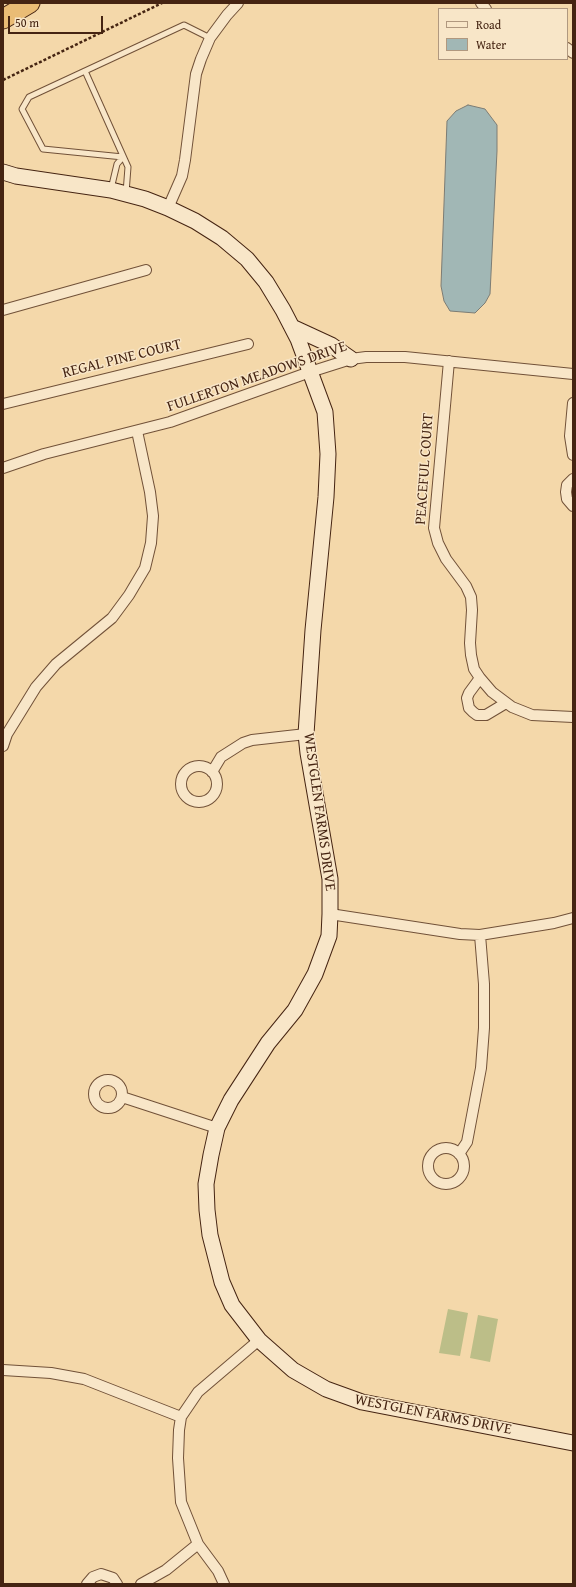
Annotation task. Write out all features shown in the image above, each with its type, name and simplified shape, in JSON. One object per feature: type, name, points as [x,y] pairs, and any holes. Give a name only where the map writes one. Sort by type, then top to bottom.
[{"type":"highway","points":[[3,19],[30,3]]},
{"type":"street","points":[[168,208],[183,171],[196,74],[210,38],[226,15],[238,3]]},
{"type":"street","name":"WESTGLEN FARMS DRIVE","points":[[3,172],[16,176],[111,190],[126,194],[168,208],[195,221],[222,238],[247,259],[266,282],[283,310],[292,327],[325,412],[328,454],[326,497],[309,681],[306,734],[330,879],[330,914],[328,936],[315,974],[295,1010],[268,1043],[231,1100],[217,1128],[206,1184],[207,1210],[210,1235],[222,1282],[232,1305],[259,1340],[293,1370],[326,1389],[345,1397],[362,1402],[573,1443]]},
{"type":"street","points":[[3,310],[146,270]]},
{"type":"street","points":[[292,327],[331,345],[351,359]]},
{"type":"street","name":"REGAL PINE COURT","points":[[3,404],[248,344]]},
{"type":"street","name":"FULLERTON MEADOWS DRIVE","points":[[3,468],[44,454],[170,422],[310,372],[351,359],[366,357],[405,357],[573,374]]},
{"type":"street","name":"PEACEFUL COURT","points":[[449,361],[434,528],[438,544],[446,559],[466,586],[471,597],[472,610],[470,655],[474,669],[492,692],[512,707],[532,715],[573,718]]},
{"type":"street","points":[[573,403],[570,436],[573,455]]},
{"type":"street","points":[[3,746],[7,734],[36,687],[56,664],[112,618],[129,595],[145,568],[151,543],[152,516],[150,492],[137,431]]},
{"type":"street","points":[[573,478],[567,485],[566,492],[567,499],[573,506]]},
{"type":"street","points":[[480,678],[467,698],[469,708],[473,712],[477,715],[486,715],[506,703]]},
{"type":"street","points":[[212,772],[221,757],[242,743],[252,740],[306,734]]},
{"type":"street","points":[[330,914],[460,934],[480,935],[554,924],[573,918]]},
{"type":"street","points":[[459,1154],[467,1142],[476,1102],[481,1068],[484,1028],[484,984],[480,935]]},
{"type":"street","points":[[122,1098],[217,1128]]},
{"type":"street","points":[[224,1584],[218,1571],[198,1544],[186,1518],[181,1502],[178,1458],[181,1417],[198,1392],[259,1340]]},
{"type":"street","points":[[3,1370],[51,1373],[84,1379],[181,1417]]},
{"type":"street","points":[[141,1584],[166,1570],[198,1544]]},
{"type":"street","points":[[87,1584],[93,1577],[101,1574],[113,1578],[117,1584]]},
{"type":"lane","points":[[123,157],[43,150],[22,109],[28,97],[184,25],[210,38]]},
{"type":"lane","points":[[84,71],[128,167],[126,194]]},
{"type":"lane","points":[[111,190],[118,164],[123,157]]},
{"type":"path","points":[[3,80],[162,3]]},
{"type":"green space","points":[[448,1309],[468,1313],[460,1356],[439,1353]]},
{"type":"green space","points":[[478,1315],[498,1319],[490,1362],[470,1358]]},
{"type":"water","points":[[468,105],[485,109],[497,125],[490,294],[485,303],[475,313],[450,311],[444,301],[441,286],[447,121],[456,111]]}]
